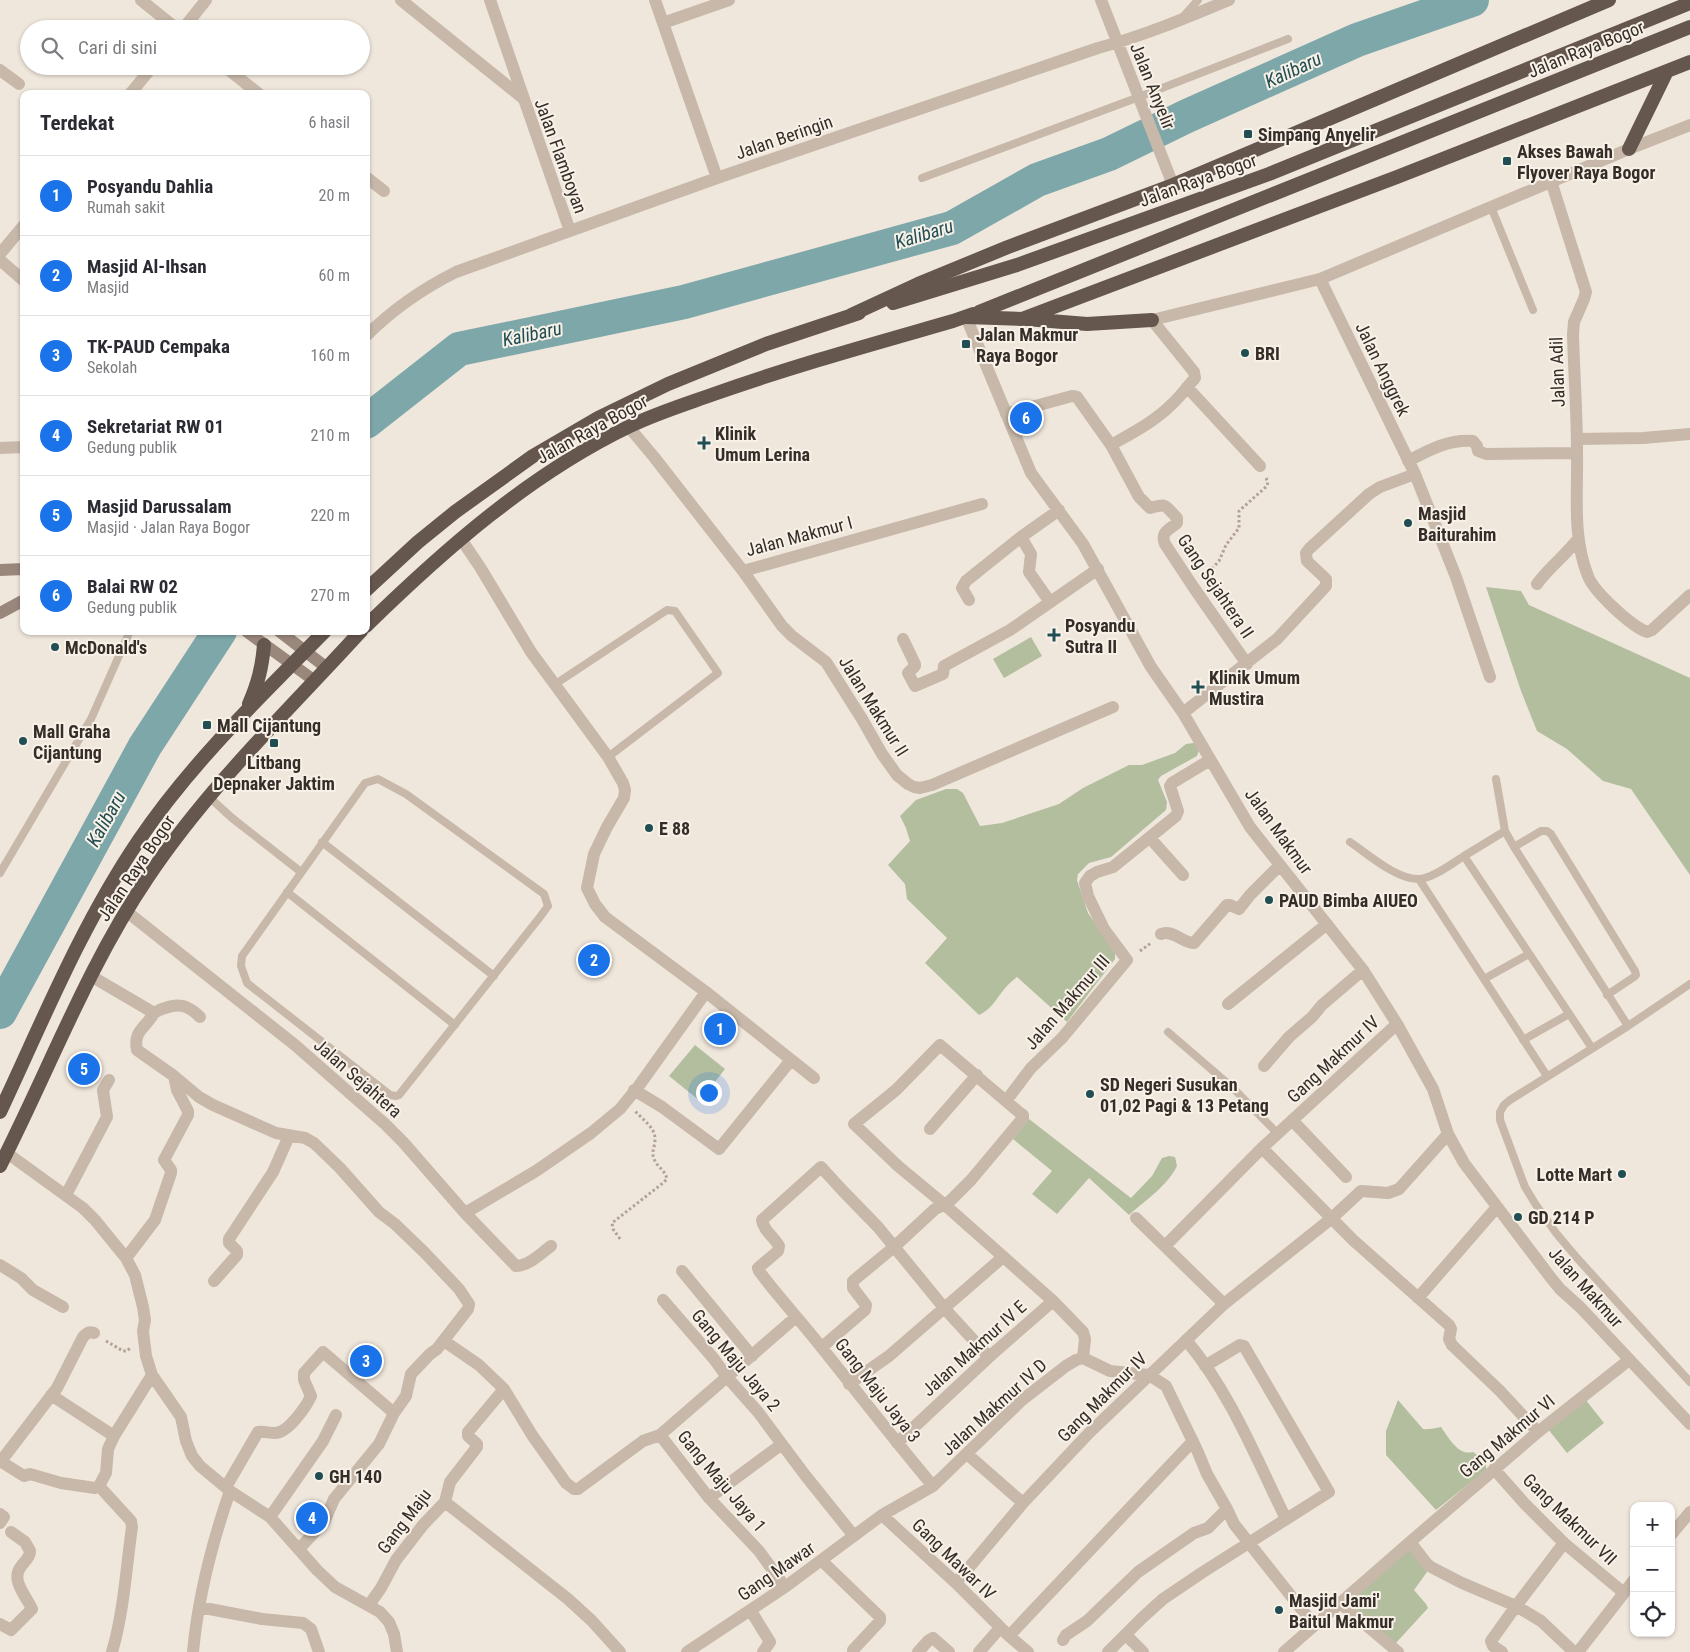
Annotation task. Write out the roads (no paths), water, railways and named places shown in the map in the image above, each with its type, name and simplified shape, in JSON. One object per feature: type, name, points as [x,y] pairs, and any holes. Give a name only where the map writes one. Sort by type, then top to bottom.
[{"type":"highway","name":"Jalan Raya Bogor","points":[[850,315],[918,284],[1008,247],[1173,184],[1609,0]]},
{"type":"highway","name":"Jalan Raya Bogor","points":[[370,586],[418,542],[455,512],[533,456],[598,418],[668,384],[766,344],[850,315],[1017,265],[1269,174],[1690,4]]},
{"type":"highway","name":"Jalan Raya Bogor","points":[[370,622],[462,539],[524,489],[557,467],[628,426],[755,379],[966,317],[1690,27]]},
{"type":"highway","name":"Jalan Raya Bogor","points":[[966,317],[1022,318],[1397,177],[1690,62]]},
{"type":"highway","points":[[1629,149],[1667,71]]},
{"type":"highway","points":[[1022,318],[1087,324],[1152,320]]},
{"type":"highway","name":"Jalan Raya Bogor","points":[[0,1112],[75,953],[122,866],[140,838],[191,771],[222,736],[321,635]]},
{"type":"highway","name":"Jalan Raya Bogor","points":[[0,1166],[91,976],[126,911],[166,851],[235,765],[358,635]]},
{"type":"highway","points":[[246,712],[262,666],[254,638]]},
{"type":"main road","points":[[0,570],[20,569]]},
{"type":"main road","points":[[0,613],[20,602]]},
{"type":"main road","points":[[284,635],[327,668]]},
{"type":"main road","points":[[254,638],[315,681]]},
{"type":"street","points":[[141,0],[166,20]]},
{"type":"street","points":[[190,20],[206,0]]},
{"type":"street","name":"Jalan Flamboyan","points":[[401,0],[524,99],[570,231]]},
{"type":"street","points":[[490,0],[524,99]]},
{"type":"street","points":[[655,0],[717,178]]},
{"type":"street","points":[[663,23],[729,0]]},
{"type":"street","name":"Jalan Anyelir","points":[[1101,0],[1173,184]]},
{"type":"street","name":"Jalan Beringin","points":[[370,332],[400,305],[437,281],[491,259],[717,178],[1117,43],[1229,0]]},
{"type":"street","points":[[0,70],[20,84]]},
{"type":"street","points":[[133,90],[146,75]]},
{"type":"street","points":[[235,75],[254,90]]},
{"type":"street","points":[[1111,445],[1142,427],[1164,411],[1195,378],[1194,372],[1152,320],[1320,278],[1690,125]]},
{"type":"street","points":[[370,180],[384,191]]},
{"type":"street","name":"Jalan Adil","points":[[1551,182],[1586,292],[1574,322],[1573,334],[1578,453],[1578,539],[1586,573],[1597,591],[1645,632],[1650,632],[1690,595]]},
{"type":"street","points":[[0,254],[20,230]]},
{"type":"street","points":[[0,260],[20,278]]},
{"type":"street","name":"Jalan Anggrek","points":[[1320,278],[1415,474],[1456,578],[1490,677]]},
{"type":"street","name":"Jalan Makmur","points":[[966,317],[1031,473],[1083,544],[1151,667],[1183,713],[1250,827],[1363,970],[1397,1024],[1433,1089],[1448,1134],[1464,1163],[1560,1289],[1690,1424]]},
{"type":"street","points":[[1188,387],[1260,466]]},
{"type":"street","name":"Gang Sejahtera II","points":[[1006,414],[1074,396],[1111,445],[1144,503],[1150,508],[1160,504],[1164,505],[1177,518],[1177,522],[1164,534],[1163,539],[1194,588],[1247,664]]},
{"type":"street","name":"Jalan Makmur I","points":[[628,426],[743,571],[982,504]]},
{"type":"street","points":[[1577,438],[1643,438],[1690,434]]},
{"type":"street","points":[[1408,461],[1454,441],[1473,441],[1478,451],[1486,454],[1578,453]]},
{"type":"street","points":[[0,448],[20,447]]},
{"type":"street","points":[[1183,713],[1277,639],[1326,586],[1326,579],[1307,561],[1306,552],[1369,494],[1380,487],[1415,474]]},
{"type":"street","points":[[969,600],[962,588],[966,581],[1021,537],[1059,510]]},
{"type":"street","points":[[1021,537],[1031,554],[1029,572],[1050,602]]},
{"type":"street","points":[[462,539],[517,632],[554,686],[608,757],[618,773],[625,790],[624,798],[594,854],[588,888],[595,904],[605,917],[706,992],[814,1078]]},
{"type":"street","points":[[1537,584],[1545,572],[1568,553],[1578,539]]},
{"type":"street","points":[[902,639],[916,664],[908,673],[915,686],[943,674],[944,666],[1010,630],[1098,569]]},
{"type":"street","name":"Jalan Makmur II","points":[[743,571],[782,626],[826,662],[862,718],[882,754],[898,775],[914,787],[920,788],[932,785],[1112,707]]},
{"type":"street","name":"Jalan Makmur III","points":[[1006,1101],[1031,1068],[1062,1038],[1127,960],[1104,929],[1088,896],[1085,883],[1090,876],[1097,872],[1113,867],[1176,816],[1178,811],[1170,786],[1210,760]]},
{"type":"street","points":[[1150,838],[1184,875]]},
{"type":"street","points":[[1161,934],[1168,933],[1194,943],[1227,905],[1239,909],[1280,865]]},
{"type":"street","name":"Jalan Sejahtera","points":[[126,911],[294,1045],[385,1124],[416,1156],[465,1213],[516,1266],[521,1266],[551,1246]]},
{"type":"street","points":[[1228,1004],[1327,924]]},
{"type":"street","points":[[1264,1066],[1289,1037],[1302,1027],[1322,1005],[1363,970]]},
{"type":"street","points":[[91,976],[154,1012]]},
{"type":"street","points":[[465,1213],[536,1171],[608,1119],[626,1102],[706,992]]},
{"type":"street","points":[[200,1016],[181,1006],[168,1007],[154,1012],[136,1036],[137,1050],[174,1076],[199,1097],[213,1105],[276,1134],[305,1138],[314,1143],[340,1168],[378,1212],[419,1247],[459,1289],[469,1304],[468,1309],[444,1341],[411,1374],[406,1396],[394,1413],[379,1444],[334,1499],[324,1522],[299,1549]]},
{"type":"street","name":"Gang Makmur IV","points":[[1165,1246],[1262,1148],[1397,1024]]},
{"type":"street","points":[[822,1347],[865,1310],[866,1306],[854,1288],[853,1281],[894,1247],[935,1209],[946,1205],[971,1180],[1022,1118],[1023,1115],[940,1045],[896,1090],[854,1124],[898,1166],[946,1205],[1054,1301],[1083,1332],[1085,1339],[1082,1358],[1110,1371],[1149,1375],[1166,1386],[1207,1474],[1234,1524],[1314,1625]]},
{"type":"street","points":[[634,1090],[662,1107],[719,1149],[791,1060]]},
{"type":"street","points":[[930,1129],[977,1075]]},
{"type":"street","points":[[126,1258],[155,1220],[171,1173],[164,1160],[188,1116],[188,1111],[177,1090],[174,1076]]},
{"type":"street","points":[[66,1195],[107,1117],[103,1090],[109,1080]]},
{"type":"street","points":[[1292,1120],[1346,1177]]},
{"type":"street","name":"Gang Makmur IV","points":[[956,1583],[1023,1503],[1088,1433],[1224,1304],[1332,1218],[1361,1191],[1388,1193],[1398,1189],[1448,1134]]},
{"type":"street","points":[[214,1281],[237,1255],[237,1251],[228,1243],[228,1240],[273,1172],[289,1136]]},
{"type":"street","points":[[1262,1148],[1353,1240],[1448,1325],[1451,1329],[1449,1338],[1452,1345],[1500,1391],[1538,1432]]},
{"type":"street","points":[[7,1153],[66,1195],[95,1220],[126,1258],[135,1275],[138,1286],[145,1320],[143,1331],[146,1356],[152,1375],[181,1417],[186,1441],[192,1456],[200,1466],[228,1489],[270,1517],[317,1570],[335,1587],[380,1612],[390,1622],[397,1652]]},
{"type":"street","name":"Gang Maju Jaya 3","points":[[894,1247],[878,1227],[821,1167],[762,1220],[764,1227],[779,1246],[778,1251],[758,1268],[759,1272],[822,1347],[849,1384],[933,1486]]},
{"type":"street","points":[[1418,1298],[1497,1207]]},
{"type":"street","points":[[1136,1218],[1224,1304]]},
{"type":"street","points":[[894,1247],[945,1309],[989,1357]]},
{"type":"street","points":[[849,1384],[889,1356],[1003,1257]]},
{"type":"street","points":[[0,1265],[21,1278],[33,1290],[63,1307]]},
{"type":"street","points":[[682,1271],[752,1356]]},
{"type":"street","name":"Gang Maju Jaya 2","points":[[663,1300],[758,1412],[854,1536]]},
{"type":"street","name":"Jalan Makmur IV E","points":[[897,1443],[989,1357],[1054,1301]]},
{"type":"street","points":[[660,1435],[796,1317]]},
{"type":"street","points":[[94,1333],[90,1332],[83,1337],[57,1388],[0,1461],[24,1476],[30,1474],[61,1483],[95,1488],[99,1486],[106,1474],[108,1449],[114,1436],[152,1375]]},
{"type":"street","points":[[1186,1340],[1202,1358],[1242,1427],[1286,1519]]},
{"type":"street","points":[[444,1341],[478,1365],[504,1389]]},
{"type":"street","points":[[1108,1652],[1164,1599],[1329,1492],[1244,1346],[1240,1346],[1205,1366]]},
{"type":"street","points":[[193,1652],[199,1607],[228,1489],[258,1432],[275,1433],[283,1431],[295,1419],[311,1396],[304,1380],[304,1373],[323,1352],[394,1413]]},
{"type":"street","name":"Jalan Makmur IV D","points":[[933,1486],[1022,1400],[1066,1366],[1082,1358]]},
{"type":"street","name":"Gang Makmur VI","points":[[1284,1652],[1494,1469],[1629,1360]]},
{"type":"street","name":"Gang Maju Jaya 1","points":[[504,1389],[532,1435],[566,1483],[574,1489],[578,1489],[643,1441],[660,1435],[710,1498],[759,1551],[785,1587]]},
{"type":"street","name":"Gang Maju","points":[[369,1605],[381,1588],[396,1560],[423,1525],[444,1502],[450,1482],[477,1447],[477,1444],[468,1436],[468,1432],[504,1389]]},
{"type":"street","points":[[51,1395],[114,1436]]},
{"type":"street","points":[[270,1517],[323,1441],[336,1415]]},
{"type":"street","points":[[979,1652],[1005,1632],[1193,1441]]},
{"type":"street","points":[[710,1498],[782,1444]]},
{"type":"street","points":[[967,1454],[1023,1503]]},
{"type":"street","name":"Gang Makmur VII","points":[[1494,1469],[1525,1504],[1564,1543],[1624,1593]]},
{"type":"street","points":[[99,1486],[131,1521],[132,1528],[123,1599],[112,1652]]},
{"type":"street","points":[[882,1515],[933,1486]]},
{"type":"street","points":[[444,1502],[568,1599],[592,1621],[620,1652]]},
{"type":"street","points":[[1062,1640],[1066,1635],[1087,1621],[1138,1572],[1194,1533],[1208,1528],[1227,1509]]},
{"type":"street","points":[[1675,1530],[1690,1512]]},
{"type":"street","points":[[0,1514],[4,1517],[0,1523]]},
{"type":"street","name":"Gang Mawar IV","points":[[882,1515],[1028,1652]]},
{"type":"street","name":"Gang Mawar","points":[[686,1652],[751,1611],[822,1561],[882,1515]]},
{"type":"street","points":[[0,1624],[11,1630],[32,1609],[21,1590],[17,1576],[19,1568],[29,1556],[30,1551],[25,1542],[11,1532]]},
{"type":"street","points":[[1410,1542],[1431,1567],[1462,1583],[1516,1606],[1541,1622],[1574,1652]]},
{"type":"street","points":[[1502,1652],[1493,1646],[1491,1641],[1564,1543]]},
{"type":"street","points":[[822,1561],[880,1617],[880,1621],[853,1652]]},
{"type":"street","points":[[1578,1652],[1630,1585]]},
{"type":"street","points":[[1340,1603],[1398,1652]]},
{"type":"street","points":[[199,1607],[262,1619],[303,1623],[311,1629],[319,1652]]},
{"type":"street","points":[[751,1611],[770,1642],[763,1652]]},
{"type":"street","points":[[1126,1635],[1143,1652]]},
{"type":"street","points":[[918,1652],[933,1638],[949,1652]]},
{"type":"lane","points":[[1180,20],[1198,0]]},
{"type":"lane","points":[[922,178],[1288,39]]},
{"type":"lane","points":[[1491,207],[1533,310]]},
{"type":"lane","points":[[554,686],[667,610],[675,610],[718,673],[608,757]]},
{"type":"lane","points":[[0,873],[91,719],[128,635]]},
{"type":"lane","points":[[378,779],[406,794],[544,894],[548,906],[400,1095],[396,1096],[390,1095],[247,983],[241,966],[242,956],[301,872],[365,782],[378,779]]},
{"type":"lane","points":[[1496,779],[1505,831],[1628,1026]]},
{"type":"lane","points":[[209,797],[232,818],[301,872]]},
{"type":"lane","points":[[1350,842],[1395,872],[1419,879],[1429,876],[1505,831]]},
{"type":"lane","points":[[1514,847],[1541,831],[1547,831],[1552,834],[1635,972],[1634,978],[1607,995]]},
{"type":"lane","points":[[322,842],[494,976]]},
{"type":"lane","points":[[1464,856],[1592,1048]]},
{"type":"lane","points":[[1419,879],[1547,1076]]},
{"type":"lane","points":[[287,892],[455,1025]]},
{"type":"lane","points":[[1484,979],[1529,954]]},
{"type":"lane","points":[[1690,984],[1628,1026],[1510,1100],[1500,1112],[1500,1120],[1505,1137],[1526,1187],[1536,1205],[1556,1233],[1690,1382]]},
{"type":"lane","points":[[1523,1040],[1569,1014]]},
{"type":"lane","points":[[1168,1032],[1233,1088],[1278,1134]]},
{"type":"waterway","name":"Kalibaru","points":[[370,419],[459,349],[684,302],[952,228],[1037,180],[1109,154],[1187,116],[1357,40],[1472,0]]},
{"type":"waterway","name":"Kalibaru","points":[[0,1012],[145,746],[217,635]]},
{"type":"place","name":"Simpang Anyelir","points":[[1248,134]]},
{"type":"place","name":"Akses Bawah Flyover Raya Bogor","points":[[1507,161]]},
{"type":"place","name":"Jalan Makmur Raya Bogor","points":[[966,344]]},
{"type":"place","name":"BRI","points":[[1245,353]]},
{"type":"place","name":"Balai RW 02","points":[[1026,418]]},
{"type":"place","name":"Klinik Umum Lerina","points":[[704,443]]},
{"type":"place","name":"Masjid Baiturahim","points":[[1408,523]]},
{"type":"place","name":"Posyandu Sutra II","points":[[1054,635]]},
{"type":"place","name":"McDonald's","points":[[55,647]]},
{"type":"place","name":"Klinik Umum Mustira","points":[[1198,687]]},
{"type":"place","name":"Mall Cijantung","points":[[207,725]]},
{"type":"place","name":"Mall Graha Cijantung","points":[[23,741]]},
{"type":"place","name":"Litbang Depnaker Jaktim","points":[[274,743]]},
{"type":"place","name":"E 88","points":[[649,828]]},
{"type":"place","name":"PAUD Bimba AIUEO","points":[[1269,900]]},
{"type":"place","name":"Masjid Al-Ihsan","points":[[594,960]]},
{"type":"place","name":"Posyandu Dahlia","points":[[720,1029]]},
{"type":"place","name":"Masjid Darussalam","points":[[84,1069]]},
{"type":"place","name":"SD Negeri Susukan 01,02 Pagi & 13 Petang","points":[[1090,1094]]},
{"type":"place","name":"Lotte Mart","points":[[1622,1174]]},
{"type":"place","name":"GD 214 P","points":[[1518,1217]]},
{"type":"place","name":"TK-PAUD Cempaka","points":[[366,1361]]},
{"type":"place","name":"GH 140","points":[[319,1476]]},
{"type":"place","name":"Sekretariat RW 01","points":[[312,1518]]},
{"type":"place","name":"Masjid Jami' Baitul Makmur","points":[[1279,1610]]}]
